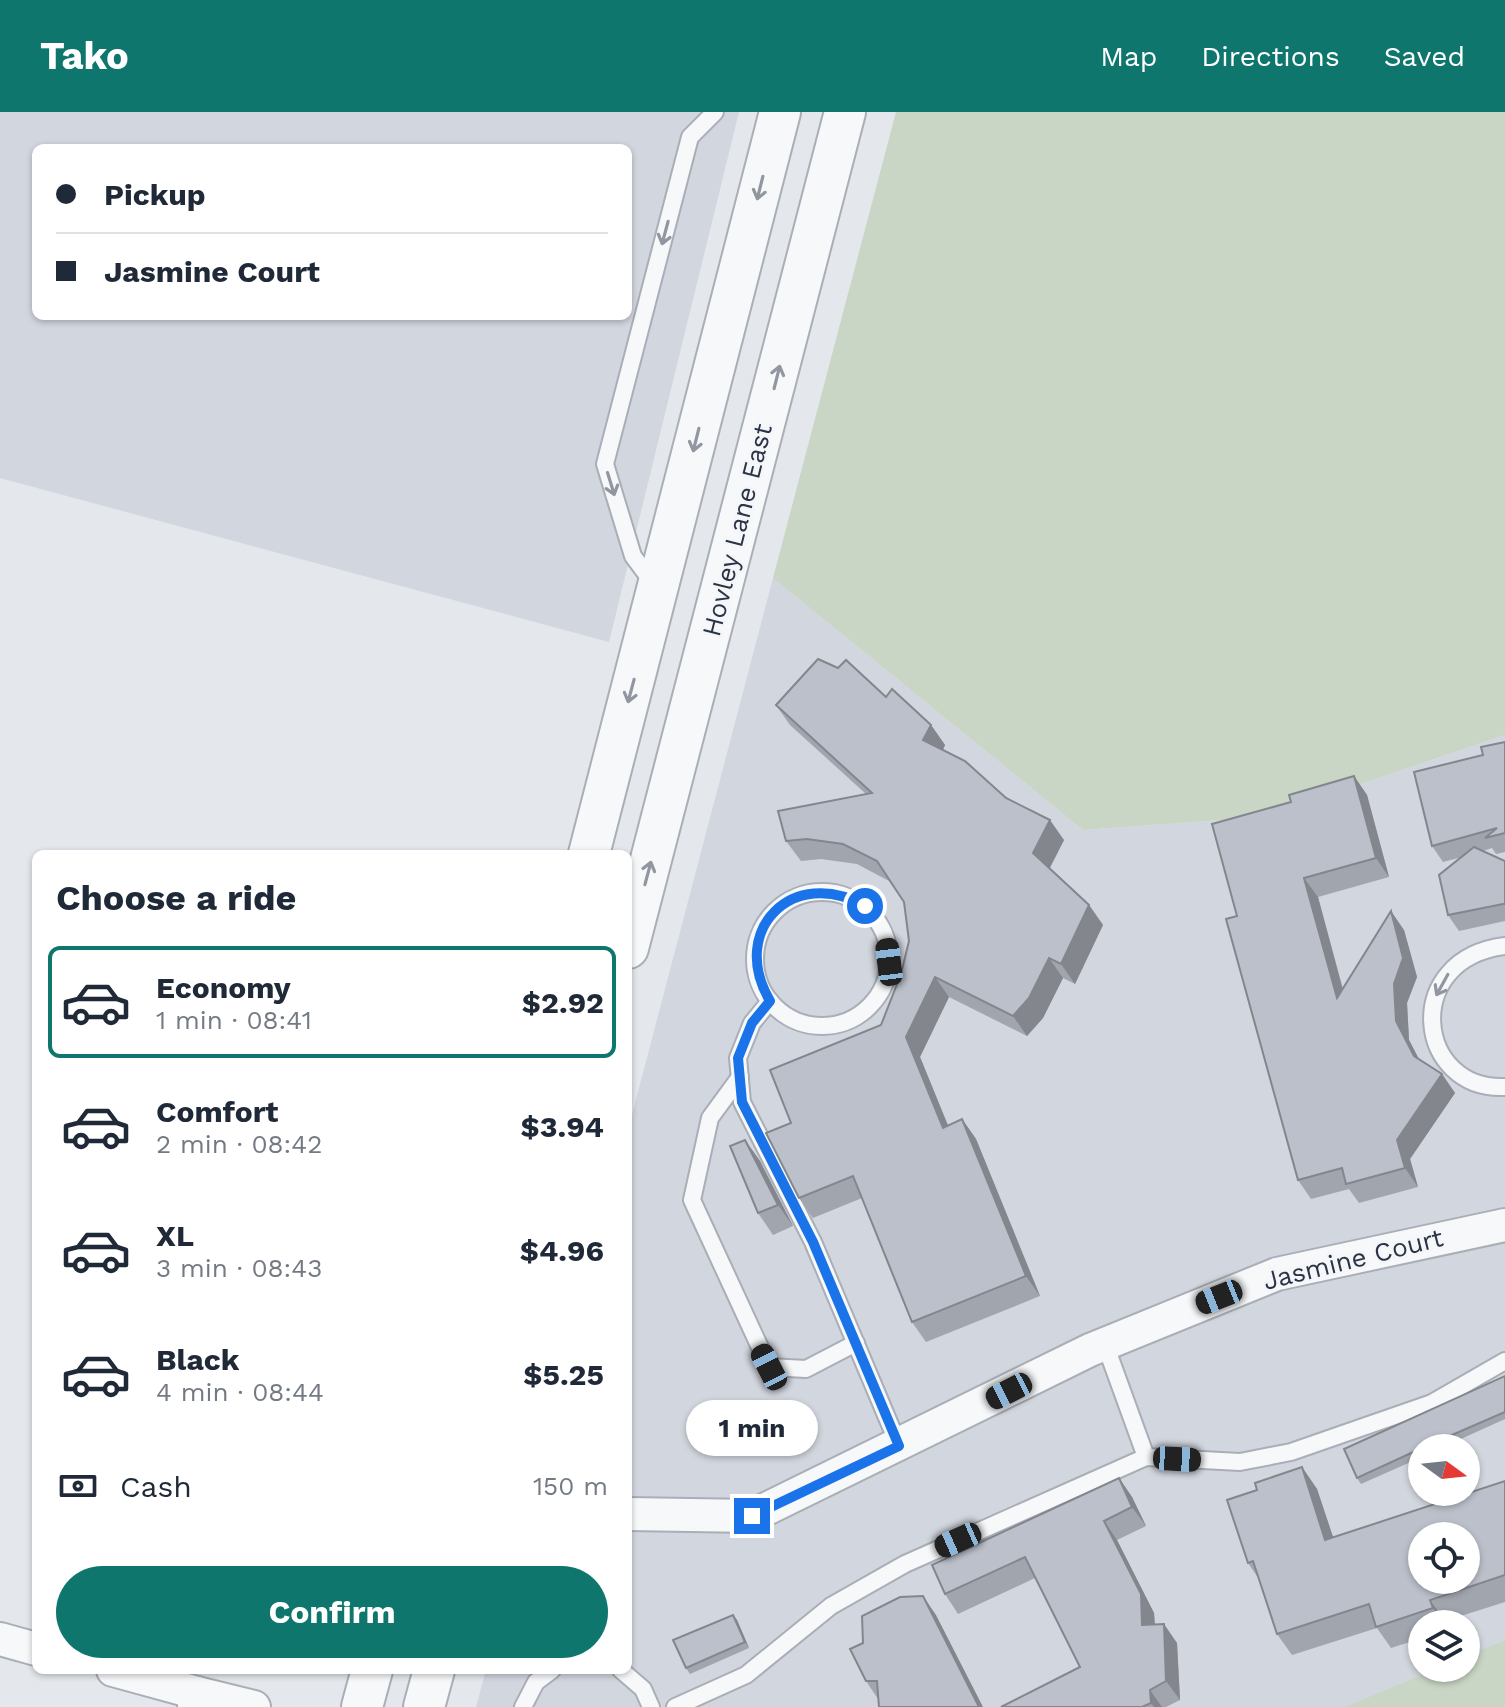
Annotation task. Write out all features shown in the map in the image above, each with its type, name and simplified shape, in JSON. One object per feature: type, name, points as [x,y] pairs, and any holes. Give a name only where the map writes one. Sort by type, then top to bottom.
[{"type":"street","points":[[590,850],[780,112]]},
{"type":"street","name":"Hovley Lane East","points":[[632,933],[845,112]]},
{"type":"street","name":"Jasmine Court","points":[[632,1514],[752,1516],[1105,1344],[1277,1274],[1505,1225]]},
{"type":"street","points":[[0,1639],[32,1648]]},
{"type":"street","points":[[124,1674],[196,1700],[254,1707]]},
{"type":"street","points":[[362,1707],[371,1674]]},
{"type":"street","points":[[424,1707],[433,1674]]},
{"type":"lane","points":[[658,591],[633,556],[605,464],[690,137],[715,112]]},
{"type":"lane","points":[[835,893],[865,906],[879,923],[887,942],[889,962],[885,982],[861,1014],[843,1023],[813,1025],[785,1015],[770,1001],[758,982],[754,960],[758,939],[767,919],[783,903],[802,894],[835,893]]},
{"type":"lane","points":[[1505,946],[1481,950],[1460,960],[1444,978],[1434,1000],[1431,1023],[1438,1046],[1451,1066],[1470,1080],[1505,1087]]},
{"type":"lane","points":[[770,1001],[752,1023],[738,1058],[742,1102],[813,1242],[899,1446]]},
{"type":"lane","points":[[740,1077],[710,1118],[692,1200],[769,1367],[806,1369],[856,1343]]},
{"type":"lane","points":[[1105,1344],[1146,1457]]},
{"type":"lane","points":[[675,1707],[746,1675],[831,1606],[905,1564],[1146,1457],[1240,1462],[1291,1452],[1432,1403],[1505,1361]]},
{"type":"lane","points":[[523,1707],[536,1682],[547,1674]]},
{"type":"lane","points":[[626,1674],[643,1689],[651,1707]]},
{"type":"shaded area","points":[[0,112],[739,112],[609,642],[0,478]]},
{"type":"shaded area","points":[[773,578],[1083,830],[1263,817],[1505,735],[1505,1640],[1480,1650],[1480,1610],[1408,1610],[1408,1680],[1344,1707],[476,1707],[485,1674],[632,1674],[632,1115]]},
{"type":"green space","points":[[896,112],[1505,112],[1505,735],[1263,817],[1083,830],[773,578]]},
{"type":"green space","points":[[1505,1640],[1505,1707],[1344,1707],[1408,1680],[1480,1682],[1480,1650]]},
{"type":"building","points":[[818,659],[838,668],[846,660],[886,697],[892,689],[931,725],[923,740],[965,761],[1006,798],[1050,820],[1033,853],[1089,905],[1061,964],[1049,958],[1029,998],[1013,1016],[935,977],[906,1037],[943,1128],[962,1119],[1026,1276],[912,1322],[853,1176],[799,1198],[766,1133],[791,1123],[770,1070],[881,1025],[901,974],[909,941],[904,902],[877,861],[843,844],[807,839],[786,841],[778,811],[872,793],[776,705]]},
{"type":"building","points":[[1505,742],[1505,833],[1485,838],[1497,828],[1432,846],[1414,772],[1483,755],[1481,747]]},
{"type":"building","points":[[1354,776],[1376,858],[1304,878],[1337,998],[1391,911],[1403,958],[1394,984],[1396,1021],[1414,1056],[1442,1074],[1397,1140],[1405,1168],[1346,1184],[1342,1168],[1298,1180],[1226,919],[1237,916],[1212,824],[1291,802],[1289,795]]},
{"type":"building","points":[[1474,847],[1505,861],[1505,904],[1448,915],[1439,875]]},
{"type":"building","points":[[745,1140],[778,1205],[758,1213],[730,1146]]},
{"type":"building","points":[[1505,1376],[1505,1412],[1454,1434],[1408,1434],[1408,1454],[1357,1478],[1344,1449]]},
{"type":"building","points":[[1302,1467],[1325,1540],[1429,1506],[1480,1506],[1480,1489],[1505,1481],[1505,1575],[1480,1583],[1480,1522],[1408,1522],[1408,1594],[1448,1594],[1430,1600],[1433,1608],[1408,1610],[1408,1616],[1376,1627],[1369,1604],[1277,1634],[1253,1561],[1248,1563],[1227,1500],[1257,1490],[1255,1483]]},
{"type":"building","points":[[1119,1478],[1132,1507],[1104,1521],[1141,1594],[1142,1625],[1164,1624],[1166,1681],[1150,1690],[1151,1703],[1142,1707],[1001,1707],[1080,1667],[1025,1557],[945,1594],[932,1565]]},
{"type":"building","points":[[923,1596],[979,1707],[879,1707],[877,1681],[866,1681],[850,1649],[863,1643],[862,1616],[900,1597]]},
{"type":"building","points":[[733,1615],[745,1642],[686,1668],[673,1640]]},
{"type":"route","points":[[752,1516],[899,1446],[813,1242],[742,1102],[738,1058],[752,1023],[770,1001],[758,982],[754,960],[758,939],[767,919],[783,903],[802,894],[824,891],[846,895],[865,906]]}]
